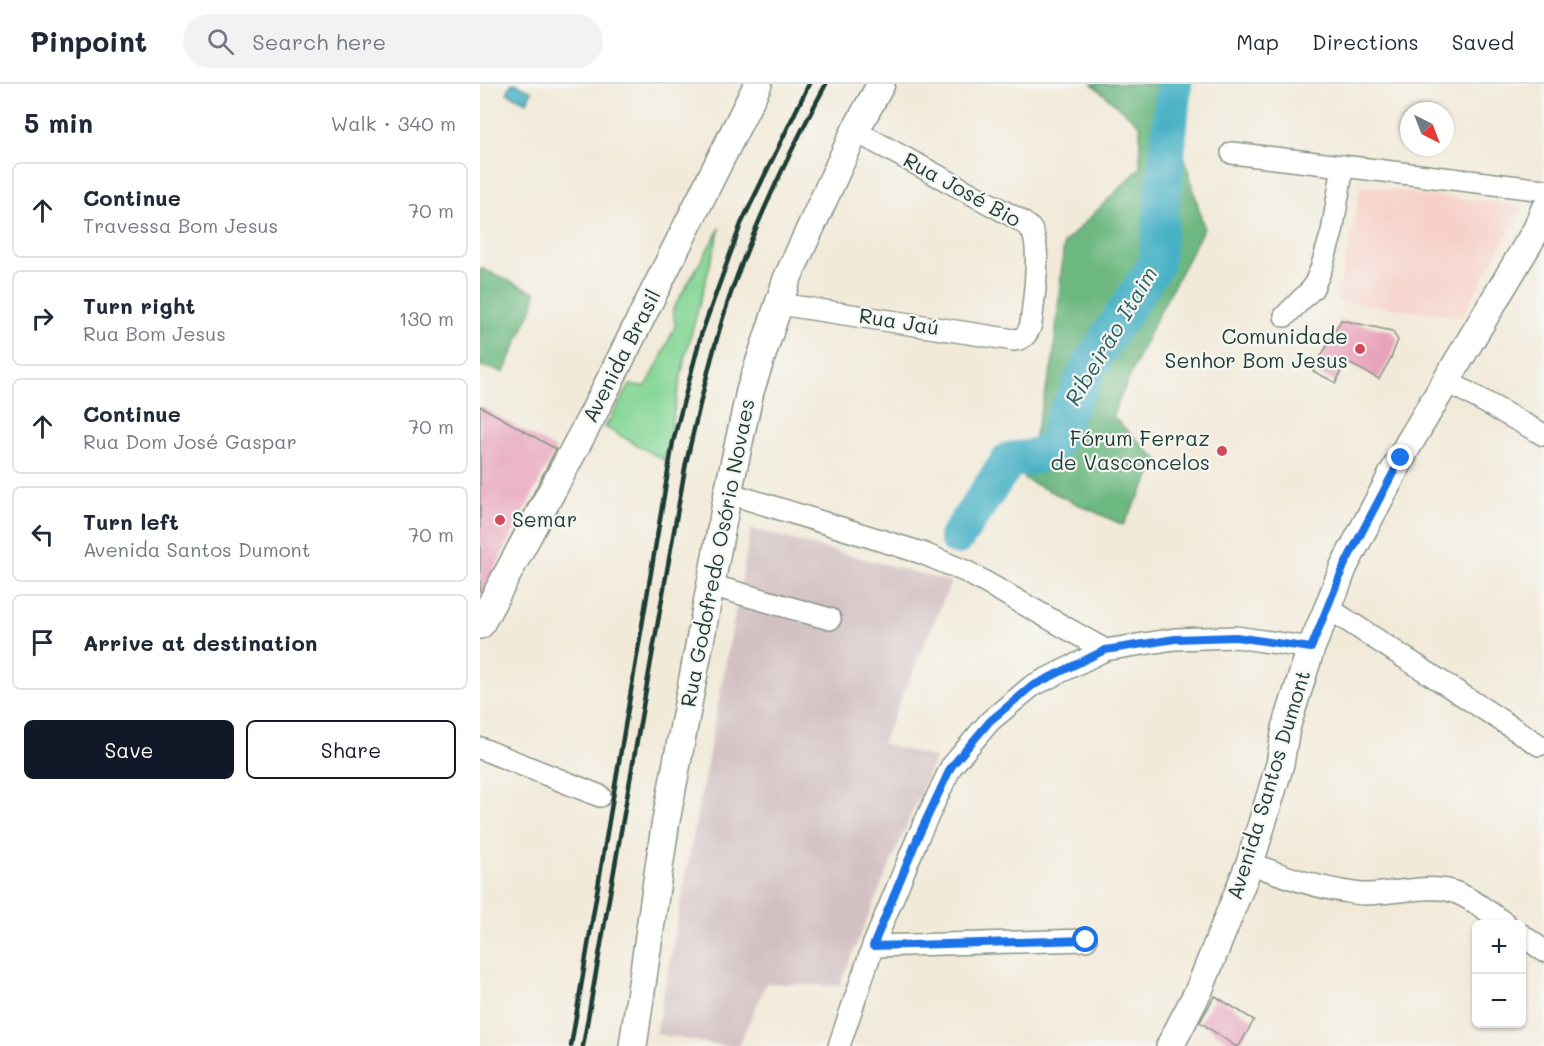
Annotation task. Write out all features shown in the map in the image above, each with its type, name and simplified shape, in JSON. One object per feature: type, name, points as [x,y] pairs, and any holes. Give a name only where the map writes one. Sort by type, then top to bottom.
[{"type":"main road","name":"Avenida Brasil","points":[[480,625],[592,416],[758,84]]},
{"type":"main road","name":"Rua Godofredo Osório Novaes","points":[[633,1046],[665,826],[710,585],[750,391],[787,279],[855,131],[880,84]]},
{"type":"main road","name":"Avenida Santos Dumont","points":[[1170,1046],[1199,990],[1250,863],[1280,764],[1286,728],[1311,648],[1344,566],[1404,452],[1537,230],[1544,211]]},
{"type":"street","name":"Rua José Bio","points":[[855,131],[1018,219],[1030,229],[1035,241],[1037,257],[1031,324],[1028,332],[1020,339]]},
{"type":"street","points":[[1232,153],[1544,190]]},
{"type":"street","points":[[1285,316],[1313,288],[1321,269],[1332,232],[1343,166]]},
{"type":"street","name":"Rua Jaú","points":[[779,304],[1014,340],[1020,339]]},
{"type":"street","points":[[1447,381],[1544,435]]},
{"type":"street","points":[[728,493],[922,553],[967,572],[1105,650]]},
{"type":"street","points":[[710,585],[830,619]]},
{"type":"street","points":[[1328,608],[1539,745]]},
{"type":"street","points":[[839,1046],[873,946],[918,837],[951,767],[990,721],[1032,686],[1105,650],[1175,639],[1236,637],[1311,648]]},
{"type":"street","points":[[480,748],[600,796]]},
{"type":"street","points":[[1250,863],[1300,882],[1364,894],[1445,889],[1473,902],[1500,920]]},
{"type":"street","points":[[1526,938],[1544,951]]},
{"type":"street","points":[[873,946],[1086,940]]},
{"type":"shaded area","points":[[1361,186],[1523,206],[1462,317],[1337,301]]},
{"type":"shaded area","points":[[751,529],[951,582],[882,743],[935,758],[839,986],[767,983],[738,1046],[723,1046],[656,1034]]},
{"type":"green space","points":[[1092,84],[1188,84],[1182,148],[1204,228],[1151,329],[1112,416],[1159,461],[1123,525],[1024,479],[1053,361],[1064,243],[1140,168],[1140,125]]},
{"type":"green space","points":[[720,228],[685,357],[664,460],[605,427],[630,385],[646,386],[675,326],[673,309]]},
{"type":"green space","points":[[480,268],[536,293],[532,309],[504,372],[480,366]]},
{"type":"water","points":[[511,84],[517,84],[532,91],[527,102],[507,93]]},
{"type":"building","name":"Comunidade Senhor Bom Jesus","points":[[1341,320],[1392,331],[1398,340],[1379,379],[1345,361],[1336,383],[1313,371]]},
{"type":"building","name":"Semar","points":[[480,406],[556,449],[483,592],[480,591]]},
{"type":"building","points":[[1215,996],[1254,1020],[1239,1046],[1235,1046],[1200,1022]]},
{"type":"waterway","name":"Ribeirão Itaim","points":[[957,537],[1009,460],[1029,458],[1048,451],[1055,442],[1061,423],[1093,359],[1156,264],[1174,84]]},
{"type":"railway","points":[[571,1046],[673,442],[701,335],[741,224],[809,84]]},
{"type":"railway","points":[[583,1046],[686,463],[707,375],[733,287],[753,235],[788,158],[826,84]]},
{"type":"place","name":"Comunidade Senhor Bom Jesus","points":[[1360,349]]},
{"type":"place","name":"Fórum Ferraz de Vasconcelos","points":[[1222,451]]},
{"type":"place","name":"Semar","points":[[500,520]]},
{"type":"route","points":[[1086,940],[873,946],[918,837],[951,767],[990,721],[1032,686],[1105,650],[1175,639],[1236,637],[1311,648],[1344,566],[1401,458]]}]
